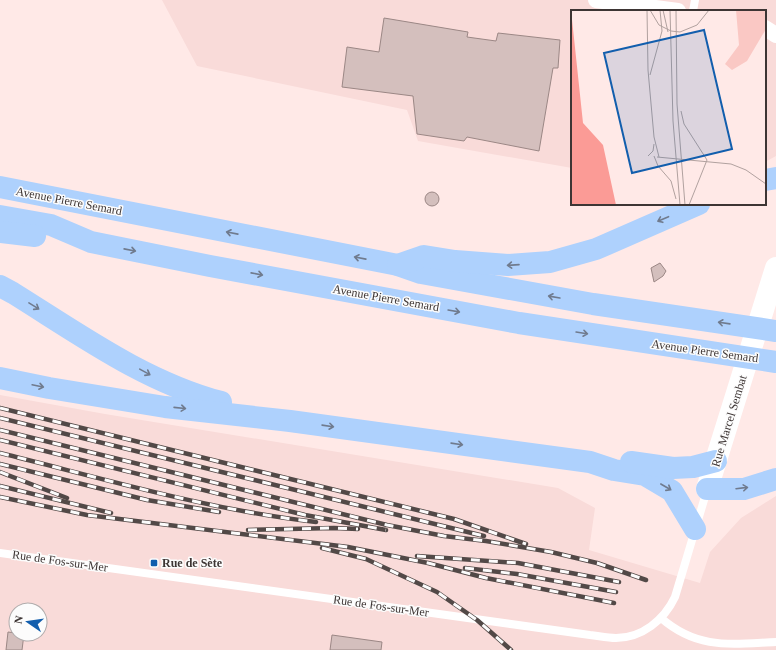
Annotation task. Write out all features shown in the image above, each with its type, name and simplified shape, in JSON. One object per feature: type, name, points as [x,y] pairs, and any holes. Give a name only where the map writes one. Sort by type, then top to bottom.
[{"type":"highway","points":[[766,180],[776,178]]},
{"type":"highway","name":"Avenue Pierre Semard","points":[[0,187],[398,265],[421,273],[593,304],[776,331]]},
{"type":"highway","points":[[398,265],[424,256],[455,261],[508,265],[550,262],[596,249],[697,205]]},
{"type":"highway","name":"Avenue Pierre Semard","points":[[0,216],[51,225],[91,242],[519,323],[776,362]]},
{"type":"highway","points":[[0,232],[91,242]]},
{"type":"highway","points":[[0,286],[14,293],[106,351],[155,378],[197,396],[290,421]]},
{"type":"highway","points":[[0,378],[49,388],[165,407],[290,421],[590,462],[614,470],[645,475],[672,491],[695,529]]},
{"type":"highway","points":[[590,462],[616,460],[673,468],[693,467],[716,462]]},
{"type":"highway","points":[[707,489],[744,489],[776,479]]},
{"type":"main road","name":"Rue Marcel Sembat","points":[[707,489],[774,273]]},
{"type":"street","points":[[596,0],[671,10]]},
{"type":"street","points":[[766,29],[776,35]]},
{"type":"lane","points":[[693,10],[695,0]]},
{"type":"lane","name":"Rue Marcel Sembat","points":[[695,529],[707,489]]},
{"type":"lane","name":"Rue de Fos-sur-Mer","points":[[0,553],[616,638],[626,637],[652,626],[669,609],[695,529]]},
{"type":"lane","points":[[661,618],[684,635],[711,643],[725,644],[776,642]]},
{"type":"shaded area","points":[[162,0],[776,0],[776,156],[766,161],[766,10],[571,10],[571,168],[418,141],[407,110],[197,66]]},
{"type":"shaded area","points":[[0,395],[105,414],[558,488],[595,508],[589,550],[700,583],[710,552],[741,518],[776,496],[776,650],[0,650]]},
{"type":"building","points":[[384,18],[468,32],[467,37],[496,41],[498,33],[560,40],[558,68],[553,68],[539,151],[467,137],[464,141],[417,134],[413,96],[342,87],[347,47],[379,52]]},
{"type":"building","points":[[432,192],[437,194],[439,199],[437,204],[432,206],[427,204],[425,199],[427,194]]},
{"type":"building","points":[[660,263],[666,271],[663,276],[654,282],[651,268]]},
{"type":"building","points":[[8,632],[8,642],[23,642],[22,650],[6,650]]},
{"type":"building","points":[[332,635],[382,642],[381,650],[330,650]]},
{"type":"railway","points":[[0,408],[454,519],[526,544]]},
{"type":"railway","points":[[0,418],[484,536]]},
{"type":"railway","points":[[0,430],[387,525],[444,536],[486,541],[551,552],[597,563],[646,580]]},
{"type":"railway","points":[[0,440],[305,515],[386,530]]},
{"type":"railway","points":[[0,453],[197,502],[276,517],[316,522]]},
{"type":"railway","points":[[0,464],[147,500],[219,512]]},
{"type":"railway","points":[[0,472],[67,498]]},
{"type":"railway","points":[[0,486],[111,513]]},
{"type":"railway","points":[[0,497],[87,515],[348,547],[428,563],[486,578],[614,603]]},
{"type":"railway","points":[[248,530],[334,528],[358,529]]},
{"type":"railway","points":[[322,548],[366,559],[437,592],[477,620],[511,650]]},
{"type":"railway","points":[[417,556],[518,563],[619,582]]},
{"type":"railway","points":[[465,568],[517,574],[616,592]]},
{"type":"place","name":"Rue de Sète","points":[[154,563]]}]
